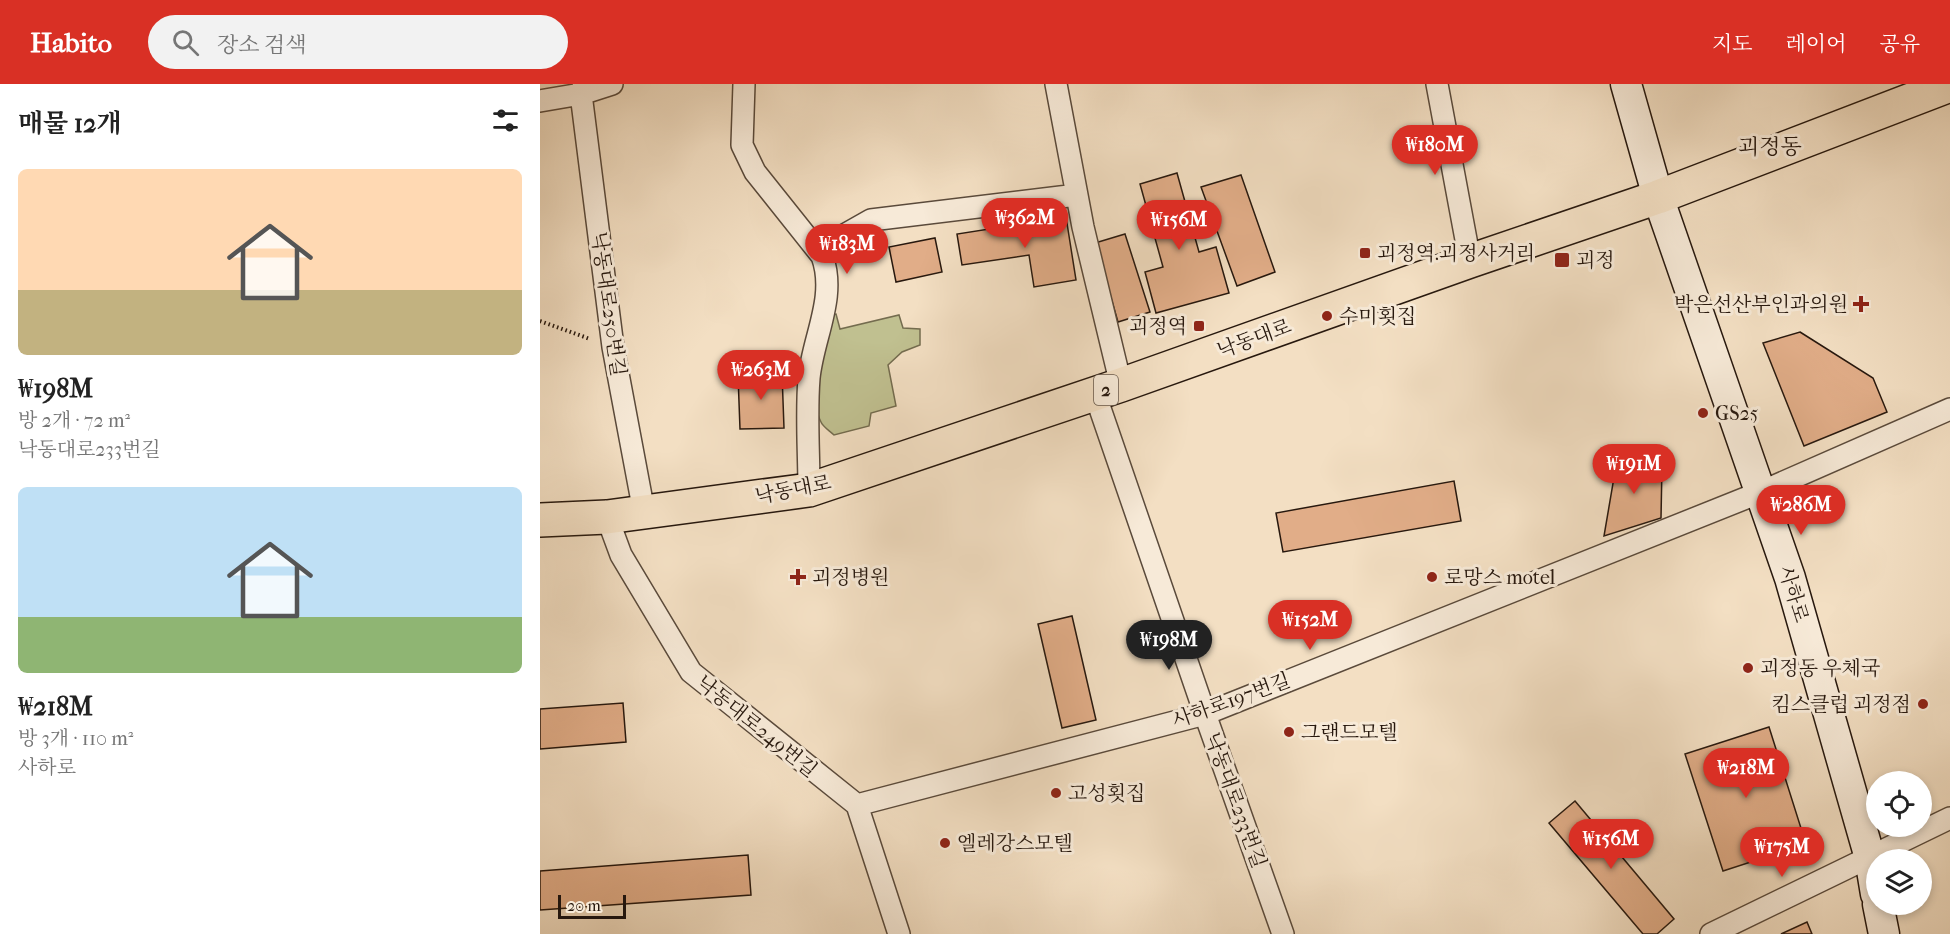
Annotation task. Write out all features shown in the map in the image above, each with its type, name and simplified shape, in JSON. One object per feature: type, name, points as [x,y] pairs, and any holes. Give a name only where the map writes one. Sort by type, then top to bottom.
[{"type":"main road","name":"낙동대로","points":[[540,520],[644,513],[809,490],[1108,389],[1658,197],[1950,85]]},
{"type":"street","points":[[540,101],[582,89],[612,84]]},
{"type":"street","points":[[744,84],[742,145],[755,172],[818,250],[828,271],[825,306],[809,378],[809,490]]},
{"type":"street","name":"낙동대로233번길","points":[[1056,84],[1077,195],[1108,389],[1205,714],[1283,934]]},
{"type":"street","points":[[1437,84],[1470,261]]},
{"type":"street","name":"사하로","points":[[1626,84],[1658,197],[1790,578],[1867,849]]},
{"type":"street","name":"낙동대로250번길","points":[[582,89],[613,347],[644,513]]},
{"type":"street","points":[[818,250],[871,220],[1077,195]]},
{"type":"street","name":"사하로197번길","points":[[857,806],[1205,714],[1761,492],[1950,410]]},
{"type":"street","name":"낙동대로249번길","points":[[607,517],[621,555],[691,672],[857,806]]},
{"type":"street","points":[[857,806],[899,934]]},
{"type":"street","points":[[1888,849],[1950,818]]},
{"type":"street","points":[[1711,934],[1866,860]]},
{"type":"street","points":[[1880,915],[1884,934]]},
{"type":"path","points":[[540,321],[613,347]]},
{"type":"green space","points":[[836,314],[840,329],[899,315],[903,328],[920,329],[920,345],[902,352],[888,365],[896,406],[871,413],[869,426],[834,435],[821,422],[817,411],[816,384],[830,315]]},
{"type":"building","points":[[1177,173],[1199,252],[1216,247],[1229,293],[1156,313],[1145,272],[1163,267],[1140,184]]},
{"type":"building","points":[[1241,175],[1275,272],[1237,286],[1201,187]]},
{"type":"building","points":[[1066,217],[1076,280],[1034,287],[1029,255],[962,265],[957,234]]},
{"type":"building","points":[[1125,234],[1150,312],[1118,322],[1095,243]]},
{"type":"building","points":[[935,238],[942,272],[896,282],[889,247]]},
{"type":"building","points":[[1800,332],[1873,378],[1887,412],[1804,446],[1763,343]]},
{"type":"building","points":[[782,373],[784,428],[740,429],[738,375]]},
{"type":"building","points":[[1618,454],[1662,466],[1661,518],[1604,536]]},
{"type":"building","points":[[1454,481],[1461,521],[1283,552],[1276,513]]},
{"type":"building","points":[[1072,616],[1096,720],[1062,728],[1038,624]]},
{"type":"building","points":[[623,703],[626,742],[540,749],[540,709]]},
{"type":"building","points":[[1769,727],[1806,844],[1723,871],[1685,754]]},
{"type":"building","points":[[1575,801],[1674,919],[1657,934],[1643,934],[1549,823]]},
{"type":"building","points":[[748,855],[751,895],[540,910],[540,871]]},
{"type":"building","points":[[1807,922],[1812,934],[1781,934]]},
{"type":"place","name":"괴정역.괴정사거리","points":[[1365,253]]},
{"type":"place","name":"괴정","points":[[1562,260]]},
{"type":"place","name":"박은선산부인과의원","points":[[1861,304]]},
{"type":"place","name":"수미횟집","points":[[1327,316]]},
{"type":"place","name":"괴정역","points":[[1199,326]]},
{"type":"place","name":"GS25","points":[[1703,413]]},
{"type":"place","name":"괴정병원","points":[[798,577]]},
{"type":"place","name":"로망스 motel","points":[[1432,577]]},
{"type":"place","name":"괴정동 우체국","points":[[1748,668]]},
{"type":"place","name":"킴스클럽 괴정점","points":[[1923,704]]},
{"type":"place","name":"그랜드모텔","points":[[1289,732]]},
{"type":"place","name":"고성횟집","points":[[1056,793]]},
{"type":"place","name":"엘레강스모텔","points":[[945,843]]},
{"type":"district","name":"괴정동","points":[[1770,146]]}]
